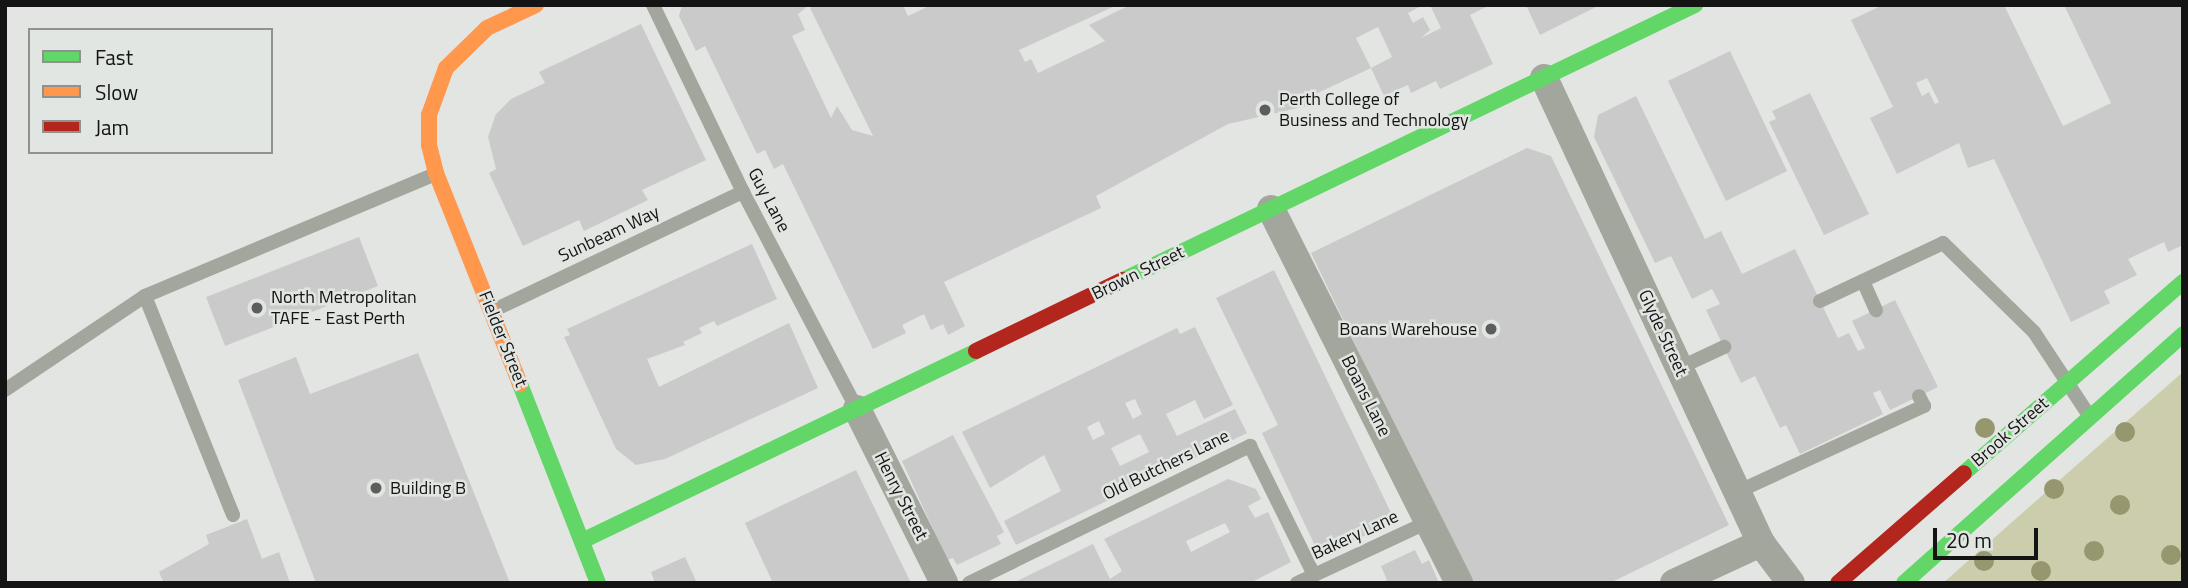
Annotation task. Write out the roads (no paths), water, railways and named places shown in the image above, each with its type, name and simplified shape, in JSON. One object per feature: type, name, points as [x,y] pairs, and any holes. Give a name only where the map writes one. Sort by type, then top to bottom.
[{"type":"street","name":"Fielder Street","points":[[536,5],[487,28],[463,46],[434,92],[429,145],[436,173],[598,583]]},
{"type":"street","name":"Brown Street","points":[[582,541],[1695,5]]},
{"type":"street","name":"Glyde Street","points":[[1544,78],[1761,543],[1791,583]]},
{"type":"street","name":"Boans Lane","points":[[1271,209],[1459,583]]},
{"type":"street","name":"Brook Street","points":[[1838,583],[2183,282]]},
{"type":"street","points":[[1904,583],[2088,414],[2183,334]]},
{"type":"street","name":"Henry Street","points":[[858,409],[944,583]]},
{"type":"street","points":[[1674,583],[1761,543]]},
{"type":"lane","name":"Guy Lane","points":[[653,5],[743,192],[858,409]]},
{"type":"lane","points":[[5,390],[145,296],[199,269],[436,173]]},
{"type":"lane","name":"Sunbeam Way","points":[[492,311],[743,192]]},
{"type":"lane","points":[[1819,300],[1943,243],[2034,332],[2065,384],[2088,414]]},
{"type":"lane","points":[[1863,281],[1875,310]]},
{"type":"lane","points":[[145,296],[233,516]]},
{"type":"lane","points":[[1679,368],[1724,347]]},
{"type":"lane","points":[[1737,492],[1924,406],[1919,396]]},
{"type":"lane","name":"Old Butchers Lane","points":[[969,583],[1250,446],[1314,575]]},
{"type":"lane","name":"Bakery Lane","points":[[1297,583],[1430,522]]},
{"type":"place","name":"Perth College of Business and Technology","points":[[1265,110]]},
{"type":"place","name":"North Metropolitan TAFE - East Perth","points":[[257,308]]},
{"type":"place","name":"Boans Warehouse","points":[[1491,329]]},
{"type":"place","name":"Building B","points":[[376,488]]}]
